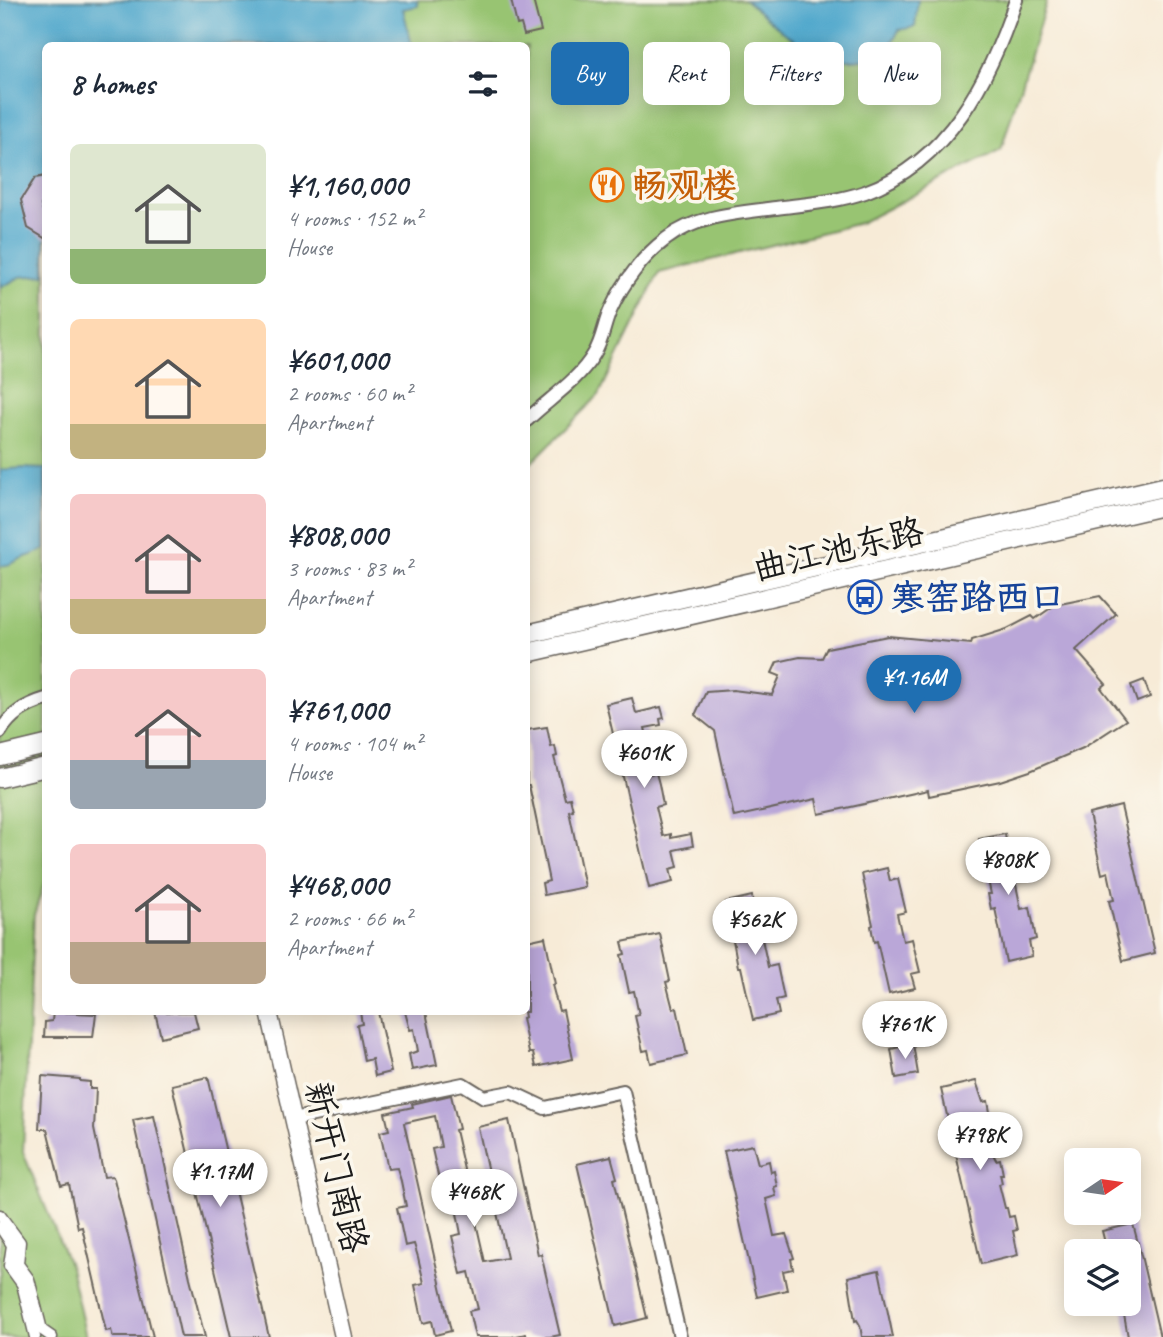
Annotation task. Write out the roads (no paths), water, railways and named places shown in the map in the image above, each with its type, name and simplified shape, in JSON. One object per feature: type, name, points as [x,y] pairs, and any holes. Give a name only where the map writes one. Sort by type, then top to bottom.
[{"type":"main road","name":"曲江池东路","points":[[530,633],[1163,487]]},
{"type":"main road","name":"曲江池东路","points":[[530,652],[1163,506]]},
{"type":"main road","points":[[0,756],[42,746]]},
{"type":"main road","points":[[0,778],[42,768]]},
{"type":"street","points":[[530,417],[581,374],[596,351],[611,308],[641,261],[667,238],[703,220],[836,201],[867,192],[914,165],[943,141],[964,114],[988,72],[1016,0]]},
{"type":"street","points":[[0,732],[7,720],[21,709],[42,701]]},
{"type":"street","name":"新开门南路","points":[[270,1015],[343,1337]]},
{"type":"street","points":[[294,1119],[463,1084],[484,1097],[511,1092],[545,1108],[623,1091],[680,1337]]},
{"type":"street","points":[[0,1215],[20,1242],[18,1264],[29,1279],[42,1330],[52,1337]]},
{"type":"street","points":[[0,1227],[12,1245],[9,1266],[22,1284],[36,1337]]},
{"type":"water","points":[[0,0],[417,0],[418,6],[403,9],[411,42],[42,42],[42,275],[20,277],[0,288]]},
{"type":"water","points":[[746,0],[918,0],[915,27],[899,30],[892,42],[858,42],[858,59],[844,59],[844,42],[798,42]]},
{"type":"water","points":[[42,469],[42,550],[0,566],[0,470]]},
{"type":"place","name":"畅观楼","points":[[607,185]]},
{"type":"place","name":"寒窑路西口","points":[[865,597]]}]
